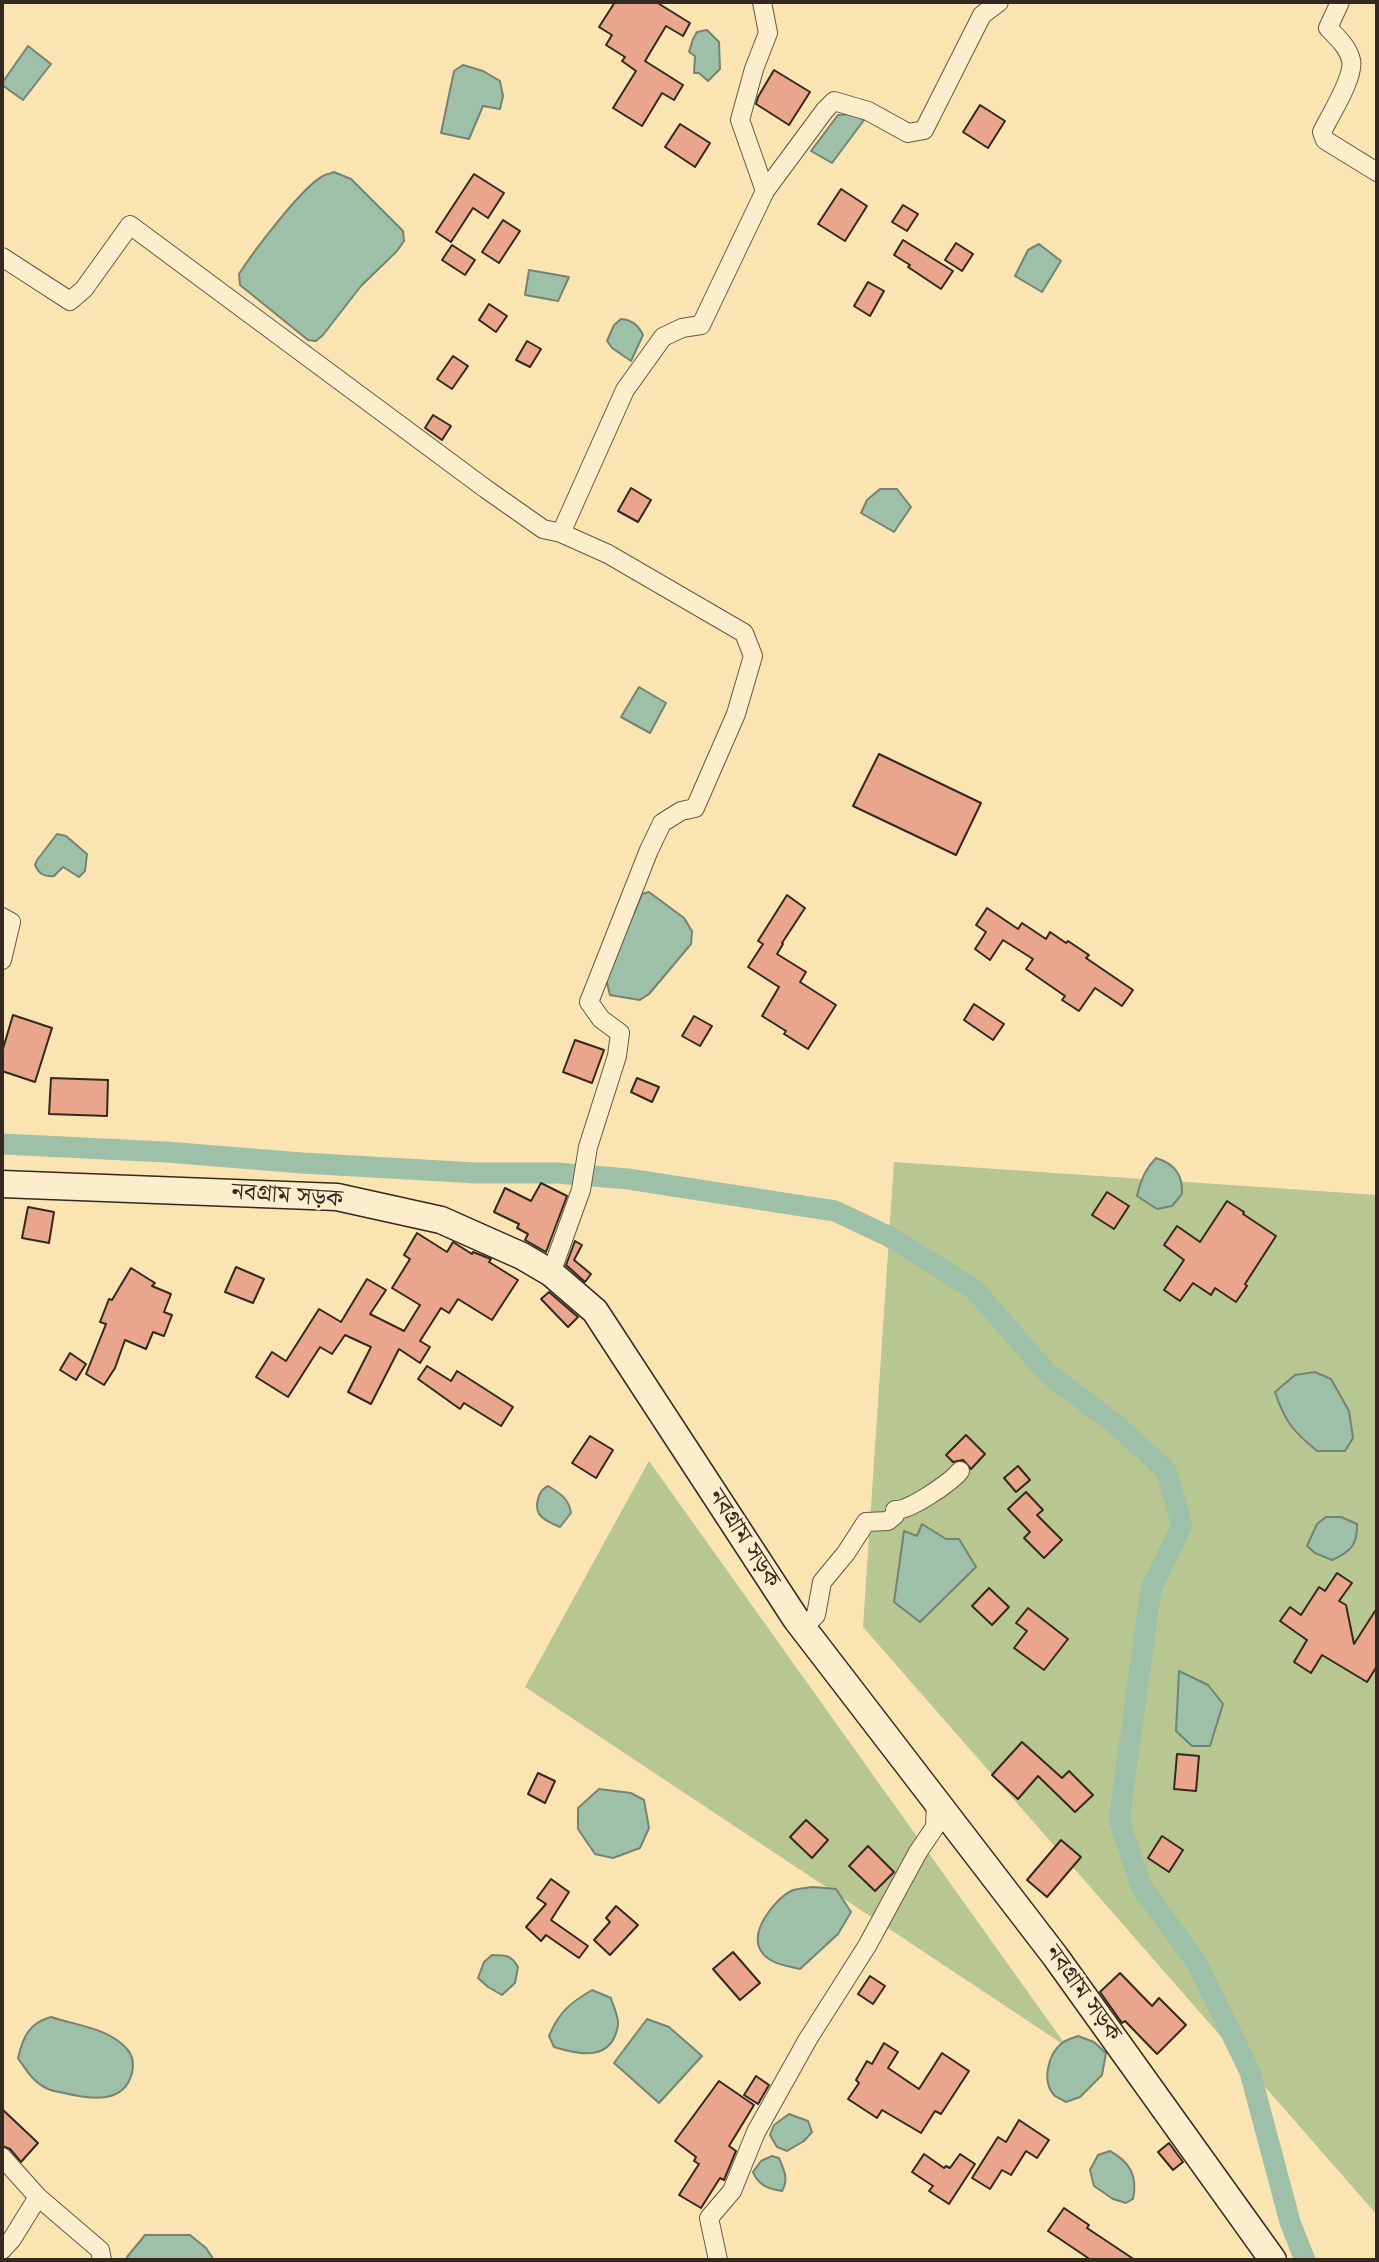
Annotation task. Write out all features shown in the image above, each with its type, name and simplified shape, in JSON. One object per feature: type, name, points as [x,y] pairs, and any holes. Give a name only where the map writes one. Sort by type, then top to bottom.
[{"type":"main road","name":"নবগ্রাম সড়ক","points":[[2,1184],[337,1197],[441,1220],[522,1256],[551,1273],[595,1311],[802,1629],[1055,1956],[1273,2260]]},
{"type":"street","points":[[762,2],[768,33],[754,69],[740,120],[765,191]]},
{"type":"street","points":[[561,533],[625,390],[663,337],[682,328],[701,325],[765,191],[825,110],[834,101],[869,111],[908,133],[924,130],[982,15],[999,2]]},
{"type":"street","points":[[1340,2],[1328,28],[1343,44],[1352,60],[1350,76],[1322,132],[1325,140],[1377,172]]},
{"type":"street","points":[[2,257],[70,301],[84,289],[130,225],[543,529],[561,533],[608,554],[744,633],[753,656],[736,714],[704,792],[695,808],[681,810],[662,823],[589,1002],[601,1019],[620,1034],[617,1056],[589,1147],[581,1190],[551,1273]]},
{"type":"street","points":[[2,917],[11,922],[2,960]]},
{"type":"street","points":[[802,1629],[816,1615],[822,1582],[846,1553],[866,1522],[888,1521],[895,1516],[895,1510],[903,1511],[913,1506],[942,1488],[960,1471]]},
{"type":"street","points":[[718,2260],[709,2218],[732,2191],[757,2132],[808,2039],[867,1946],[934,1828],[936,1802]]},
{"type":"street","points":[[2,2157],[38,2197],[100,2250],[102,2260]]},
{"type":"street","points":[[2,2250],[38,2197]]},
{"type":"shaded area","points":[[707,30],[719,42],[720,69],[708,81],[699,73],[694,73],[695,56],[689,52],[697,32]]},
{"type":"shaded area","points":[[28,46],[51,64],[23,100],[2,83]]},
{"type":"shaded area","points":[[463,65],[483,71],[500,81],[503,96],[500,109],[483,106],[469,139],[441,133],[454,71]]},
{"type":"shaded area","points":[[852,114],[864,120],[832,163],[811,151],[838,115]]},
{"type":"shaded area","points":[[334,172],[351,179],[403,231],[404,241],[361,286],[323,335],[316,341],[308,340],[240,285],[239,274],[266,236],[303,193],[314,182]]},
{"type":"shaded area","points":[[1039,244],[1061,261],[1042,292],[1015,276],[1028,250]]},
{"type":"shaded area","points":[[529,270],[569,277],[558,301],[525,295]]},
{"type":"shaded area","points":[[621,319],[634,324],[643,335],[631,361],[612,348],[607,341],[614,325]]},
{"type":"shaded area","points":[[880,489],[897,489],[911,507],[894,532],[861,513],[867,500]]},
{"type":"shaded area","points":[[639,687],[666,703],[650,733],[621,717]]},
{"type":"shaded area","points":[[57,834],[66,836],[87,854],[85,871],[79,877],[63,867],[54,876],[42,874],[35,865]]},
{"type":"shaded area","points":[[649,892],[684,918],[692,931],[691,944],[649,994],[640,1000],[610,995],[606,979],[642,894]]},
{"type":"shaded area","points":[[1156,1158],[1173,1167],[1182,1187],[1182,1194],[1172,1206],[1157,1209],[1137,1196],[1149,1166]]},
{"type":"shaded area","points":[[894,1162],[1377,1195],[1377,2215],[863,1627]]},
{"type":"shaded area","points":[[1315,1372],[1331,1379],[1349,1411],[1353,1438],[1345,1451],[1317,1451],[1286,1419],[1275,1392],[1295,1375]]},
{"type":"shaded area","points":[[649,1461],[1067,2047],[525,1687]]},
{"type":"shaded area","points":[[548,1486],[563,1497],[570,1508],[571,1513],[560,1527],[546,1520],[537,1510],[540,1494]]},
{"type":"shaded area","points":[[1326,1517],[1341,1517],[1357,1524],[1352,1547],[1332,1560],[1315,1553],[1307,1546],[1317,1524]]},
{"type":"shaded area","points":[[922,1524],[946,1539],[959,1539],[976,1567],[920,1622],[894,1602],[904,1531],[917,1536]]},
{"type":"shaded area","points":[[1179,1671],[1208,1685],[1223,1704],[1210,1746],[1192,1746],[1176,1731]]},
{"type":"shaded area","points":[[599,1789],[631,1793],[644,1800],[649,1828],[640,1848],[613,1858],[595,1854],[578,1829],[578,1808]]},
{"type":"shaded area","points":[[813,1887],[836,1889],[851,1912],[838,1934],[800,1969],[769,1959],[758,1943],[765,1917],[784,1895]]},
{"type":"shaded area","points":[[492,1955],[508,1956],[518,1967],[515,1983],[502,1995],[478,1978],[484,1962]]},
{"type":"shaded area","points":[[592,1990],[611,1998],[617,2015],[615,2037],[609,2045],[594,2053],[554,2047],[549,2036],[561,2014]]},
{"type":"shaded area","points":[[51,2017],[101,2032],[119,2041],[126,2048],[132,2057],[133,2070],[122,2090],[104,2097],[84,2097],[50,2090],[34,2080],[18,2058],[20,2050],[32,2027]]},
{"type":"shaded area","points":[[647,2019],[669,2027],[702,2056],[659,2103],[614,2063]]},
{"type":"shaded area","points":[[1078,2036],[1094,2042],[1106,2053],[1102,2075],[1080,2097],[1066,2102],[1055,2096],[1051,2090],[1048,2068],[1057,2048]]},
{"type":"shaded area","points":[[789,2114],[808,2121],[812,2132],[804,2141],[787,2151],[777,2147],[770,2135],[774,2125]]},
{"type":"shaded area","points":[[1110,2151],[1131,2170],[1133,2199],[1126,2203],[1113,2199],[1094,2186],[1090,2170],[1098,2155]]},
{"type":"shaded area","points":[[772,2156],[779,2158],[784,2171],[782,2191],[764,2186],[753,2172],[761,2161]]},
{"type":"shaded area","points":[[145,2235],[190,2235],[206,2248],[214,2260],[127,2260]]},
{"type":"building","points":[[615,2],[656,2],[690,23],[683,36],[666,26],[645,61],[683,85],[674,100],[662,93],[642,126],[613,108],[636,71],[622,61],[625,57],[606,45],[612,35],[599,27]]},
{"type":"building","points":[[774,70],[810,92],[789,125],[756,104]]},
{"type":"building","points":[[980,105],[1005,121],[988,148],[963,132]]},
{"type":"building","points":[[680,124],[710,143],[695,167],[665,147]]},
{"type":"building","points":[[474,174],[504,193],[488,218],[473,208],[451,242],[436,232]]},
{"type":"building","points":[[841,189],[867,206],[845,241],[818,224]]},
{"type":"building","points":[[903,205],[918,214],[907,231],[892,222]]},
{"type":"building","points":[[503,220],[520,231],[499,263],[482,252]]},
{"type":"building","points":[[903,240],[953,271],[941,289],[894,255]]},
{"type":"building","points":[[956,243],[973,254],[962,271],[945,260]]},
{"type":"building","points":[[452,245],[475,260],[465,275],[442,260]]},
{"type":"building","points":[[868,282],[884,291],[870,316],[854,306]]},
{"type":"building","points":[[489,304],[507,316],[496,332],[479,320]]},
{"type":"building","points":[[527,341],[541,349],[530,367],[516,360]]},
{"type":"building","points":[[453,356],[468,366],[452,389],[437,379]]},
{"type":"building","points":[[433,415],[451,426],[442,440],[425,428]]},
{"type":"building","points":[[631,488],[651,500],[638,522],[618,511]]},
{"type":"building","points":[[879,754],[981,803],[956,855],[853,806]]},
{"type":"building","points":[[787,895],[805,908],[777,954],[806,972],[800,982],[836,1005],[808,1049],[762,1016],[779,987],[748,967],[763,944],[758,941]]},
{"type":"building","points":[[987,908],[1018,929],[1022,923],[1046,939],[1050,932],[1066,943],[1068,941],[1089,955],[1086,958],[1133,990],[1122,1006],[1095,988],[1079,1011],[1062,1000],[1065,996],[1026,969],[1033,959],[1003,940],[990,960],[975,949],[986,932],[976,925]]},
{"type":"building","points":[[974,1004],[1004,1024],[993,1040],[964,1020]]},
{"type":"building","points":[[13,1015],[52,1028],[35,1082],[2,1071],[2,1052]]},
{"type":"building","points":[[694,1016],[712,1026],[700,1046],[682,1036]]},
{"type":"building","points":[[575,1040],[604,1050],[592,1083],[563,1072]]},
{"type":"building","points":[[51,1078],[108,1080],[107,1116],[49,1114]]},
{"type":"building","points":[[637,1078],[659,1087],[652,1102],[631,1092]]},
{"type":"building","points":[[541,1183],[567,1196],[546,1252],[525,1240],[528,1234],[517,1228],[519,1224],[494,1212],[505,1188],[531,1201]]},
{"type":"building","points":[[1107,1192],[1129,1206],[1114,1229],[1092,1215]]},
{"type":"building","points":[[1227,1201],[1276,1236],[1236,1302],[1215,1288],[1211,1295],[1193,1283],[1180,1301],[1164,1290],[1184,1260],[1164,1245],[1177,1226],[1200,1242]]},
{"type":"building","points":[[28,1207],[54,1212],[49,1243],[22,1238]]},
{"type":"building","points":[[417,1233],[447,1252],[453,1242],[472,1254],[473,1252],[491,1259],[489,1262],[518,1280],[492,1320],[458,1299],[449,1313],[441,1308],[420,1341],[430,1347],[420,1363],[399,1349],[371,1404],[348,1392],[371,1347],[345,1335],[332,1354],[320,1347],[288,1397],[256,1377],[272,1352],[286,1361],[319,1309],[341,1322],[367,1279],[386,1290],[370,1314],[404,1331],[420,1305],[392,1288],[410,1259],[404,1255]]},
{"type":"building","points":[[575,1241],[582,1245],[574,1260],[591,1274],[585,1282],[566,1265]]},
{"type":"building","points":[[236,1267],[264,1279],[253,1303],[225,1292]]},
{"type":"building","points":[[131,1268],[155,1283],[152,1286],[171,1294],[164,1312],[172,1315],[164,1336],[153,1332],[146,1349],[125,1340],[115,1368],[104,1385],[86,1374],[106,1324],[100,1322],[109,1299],[112,1300]]},
{"type":"building","points":[[549,1292],[578,1317],[568,1327],[541,1299]]},
{"type":"building","points":[[70,1353],[86,1364],[76,1380],[60,1370]]},
{"type":"building","points":[[427,1366],[451,1381],[457,1371],[513,1407],[501,1426],[464,1403],[460,1409],[418,1379]]},
{"type":"building","points":[[966,1435],[985,1454],[971,1469],[963,1460],[953,1462],[946,1455]]},
{"type":"building","points":[[590,1436],[613,1450],[596,1478],[572,1463]]},
{"type":"building","points":[[1018,1466],[1030,1480],[1016,1492],[1004,1478]]},
{"type":"building","points":[[1026,1492],[1043,1510],[1037,1515],[1062,1540],[1044,1558],[1024,1538],[1030,1532],[1008,1509]]},
{"type":"building","points":[[1337,1573],[1352,1583],[1339,1601],[1346,1605],[1354,1644],[1377,1608],[1377,1666],[1367,1682],[1322,1655],[1311,1673],[1294,1662],[1307,1640],[1280,1621],[1290,1607],[1301,1615],[1319,1587],[1325,1591]]},
{"type":"building","points":[[989,1588],[1009,1607],[992,1625],[972,1606]]},
{"type":"building","points":[[1028,1608],[1068,1639],[1044,1670],[1014,1648],[1027,1631],[1016,1623]]},
{"type":"building","points":[[1022,1742],[1062,1778],[1069,1771],[1093,1795],[1075,1812],[1038,1776],[1018,1799],[992,1775]]},
{"type":"building","points":[[1177,1754],[1199,1756],[1196,1791],[1174,1789]]},
{"type":"building","points":[[538,1773],[555,1781],[545,1803],[528,1794]]},
{"type":"building","points":[[806,1820],[828,1840],[812,1858],[790,1837]]},
{"type":"building","points":[[1162,1836],[1183,1850],[1169,1872],[1148,1858]]},
{"type":"building","points":[[1061,1840],[1081,1857],[1047,1897],[1027,1880]]},
{"type":"building","points":[[868,1846],[894,1872],[875,1891],[849,1866]]},
{"type":"building","points":[[551,1879],[569,1892],[551,1920],[588,1946],[579,1958],[546,1935],[541,1941],[526,1927],[546,1904],[537,1898]]},
{"type":"building","points":[[616,1906],[638,1925],[610,1955],[594,1940],[610,1922],[606,1918]]},
{"type":"building","points":[[733,1952],[760,1983],[740,2000],[713,1969]]},
{"type":"building","points":[[1120,1973],[1152,2006],[1159,1998],[1186,2025],[1157,2054],[1125,2021],[1122,2023],[1100,1992]]},
{"type":"building","points":[[870,1976],[885,1986],[873,2004],[858,1994]]},
{"type":"building","points":[[884,2043],[898,2052],[888,2068],[919,2089],[942,2053],[969,2071],[941,2114],[935,2111],[921,2133],[882,2110],[877,2118],[848,2099],[859,2083],[856,2080],[867,2061],[872,2064]]},
{"type":"building","points":[[756,2076],[769,2085],[758,2104],[744,2095]]},
{"type":"building","points":[[719,2081],[754,2105],[729,2146],[736,2151],[724,2180],[720,2178],[701,2208],[679,2195],[699,2164],[694,2161],[696,2157],[675,2141]]},
{"type":"building","points":[[2,2109],[38,2143],[21,2162],[10,2149],[2,2146]]},
{"type":"building","points":[[1019,2120],[1049,2140],[1037,2158],[1026,2151],[1011,2175],[1002,2170],[990,2189],[972,2178],[998,2137],[1006,2142]]},
{"type":"building","points":[[1169,2143],[1183,2162],[1173,2170],[1158,2152]]},
{"type":"building","points":[[924,2154],[944,2168],[950,2168],[960,2154],[975,2164],[949,2204],[929,2191],[933,2186],[912,2172]]},
{"type":"building","points":[[1064,2208],[1089,2225],[1087,2228],[1135,2260],[1091,2260],[1048,2231]]},
{"type":"waterway","points":[[2,1144],[476,1173],[557,1173],[628,1179],[835,1211],[890,1237],[975,1290],[1046,1372],[1114,1423],[1166,1470],[1182,1525],[1151,1589],[1119,1820],[1141,1886],[1197,1963],[1250,2072],[1290,2222],[1305,2260]]}]
